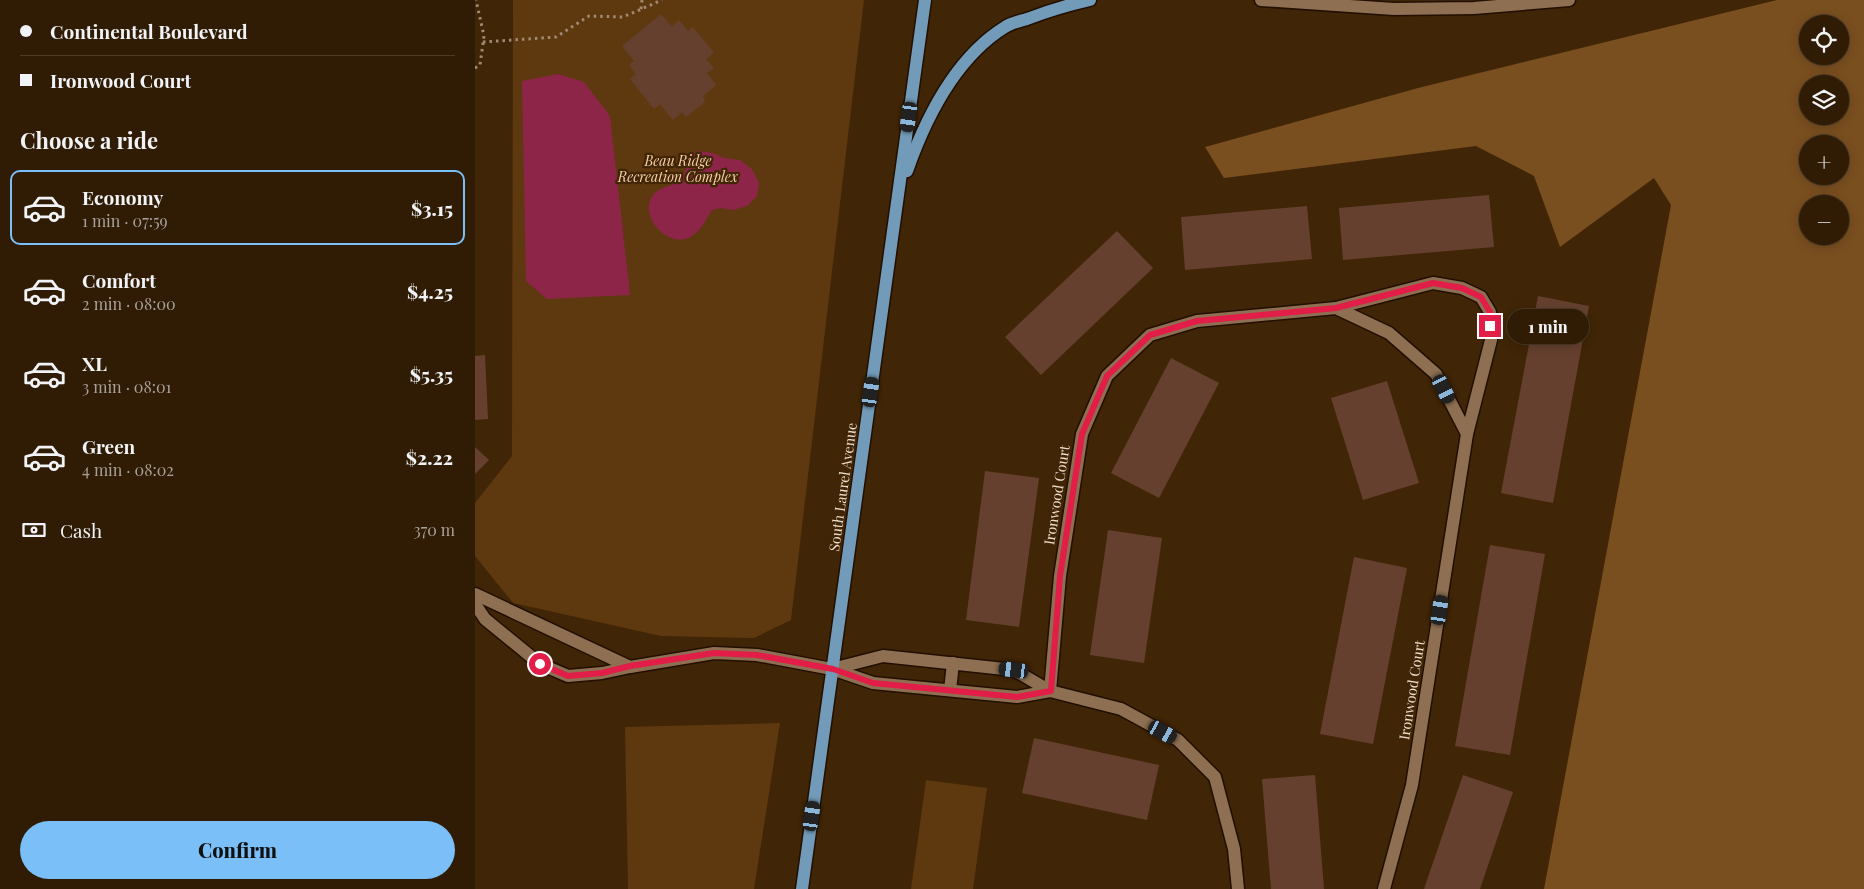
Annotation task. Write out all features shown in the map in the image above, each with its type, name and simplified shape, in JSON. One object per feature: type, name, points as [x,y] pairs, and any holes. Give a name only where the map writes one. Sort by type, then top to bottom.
[{"type":"main road","name":"South Laurel Avenue","points":[[802,889],[925,0]]},
{"type":"main road","points":[[899,194],[914,151],[931,115],[950,83],[974,52],[1006,26],[1060,6],[1089,0]]},
{"type":"street","points":[[1261,0],[1404,9],[1474,8],[1569,0]]},
{"type":"street","name":"Ironwood Court","points":[[1051,691],[1060,576],[1082,434],[1107,376],[1150,335],[1197,321],[1336,308],[1433,283],[1462,288],[1481,297],[1490,312],[1491,340],[1467,434],[1412,785],[1384,889]]},
{"type":"street","points":[[1336,308],[1389,333],[1436,374],[1467,434]]},
{"type":"street","points":[[475,594],[630,666]]},
{"type":"street","points":[[475,604],[485,619],[540,664],[568,676],[602,673],[630,666],[714,653],[757,655],[833,669],[873,683],[1017,697],[1051,691]]},
{"type":"street","points":[[833,669],[883,656],[1014,670],[1051,691],[1121,709],[1178,740],[1215,777],[1235,849],[1238,889]]},
{"type":"street","points":[[950,690],[953,664]]},
{"type":"path","points":[[475,68],[480,65],[484,36],[476,0]]},
{"type":"path","points":[[641,9],[642,0]]},
{"type":"path","points":[[483,42],[556,37],[589,16],[623,17],[662,0]]},
{"type":"green space","name":"Beau Ridge Recreation Complex","points":[[513,0],[864,0],[791,620],[754,638],[661,636],[513,603],[475,556],[475,503],[512,456]]},
{"type":"green space","points":[[780,723],[754,889],[628,889],[625,727]]},
{"type":"green space","points":[[926,780],[987,788],[973,889],[911,889]]},
{"type":"shaded area","points":[[1777,0],[1864,0],[1864,889],[1544,889],[1671,205],[1654,178],[1560,247],[1534,176],[1476,146],[1224,178],[1205,147],[1418,88]]},
{"type":"shaded area","points":[[558,74],[584,82],[610,116],[630,295],[547,299],[526,281],[522,81]]},
{"type":"shaded area","points":[[699,151],[740,160],[752,169],[759,183],[757,196],[747,206],[733,210],[721,208],[712,210],[696,233],[686,239],[676,239],[667,236],[659,230],[649,213],[649,204],[655,193],[677,183],[684,174],[691,155]]},
{"type":"building","points":[[661,14],[672,27],[679,20],[688,31],[693,27],[714,53],[706,59],[714,68],[707,73],[716,85],[703,96],[705,102],[686,117],[682,112],[673,120],[660,104],[654,109],[630,79],[636,74],[629,65],[634,61],[622,46]]},
{"type":"building","points":[[1489,195],[1494,247],[1343,260],[1339,208]]},
{"type":"building","points":[[1307,206],[1312,259],[1185,270],[1181,217]]},
{"type":"building","points":[[1117,231],[1153,268],[1041,375],[1005,337]]},
{"type":"building","points":[[1538,296],[1589,306],[1553,503],[1501,493]]},
{"type":"building","points":[[485,355],[488,419],[475,420],[475,356]]},
{"type":"building","points":[[1171,358],[1219,383],[1159,498],[1111,473]]},
{"type":"building","points":[[1387,381],[1419,483],[1363,500],[1331,398]]},
{"type":"building","points":[[475,447],[489,460],[475,474]]},
{"type":"building","points":[[985,471],[1039,478],[1019,627],[966,620]]},
{"type":"building","points":[[1108,530],[1162,538],[1144,663],[1090,655]]},
{"type":"building","points":[[1490,545],[1545,554],[1510,755],[1455,746]]},
{"type":"building","points":[[1354,557],[1407,568],[1373,744],[1320,734]]},
{"type":"building","points":[[1034,738],[1159,765],[1147,820],[1022,793]]},
{"type":"building","points":[[1315,775],[1324,889],[1271,889],[1262,779]]},
{"type":"building","points":[[1463,775],[1513,792],[1480,889],[1424,889]]},
{"type":"route","points":[[540,664],[568,676],[602,673],[687,656],[714,653],[757,655],[833,669],[873,683],[1017,697],[1051,691],[1060,576],[1082,434],[1107,376],[1150,335],[1197,321],[1336,308],[1433,283],[1462,288],[1481,297],[1490,312],[1490,326]]}]
